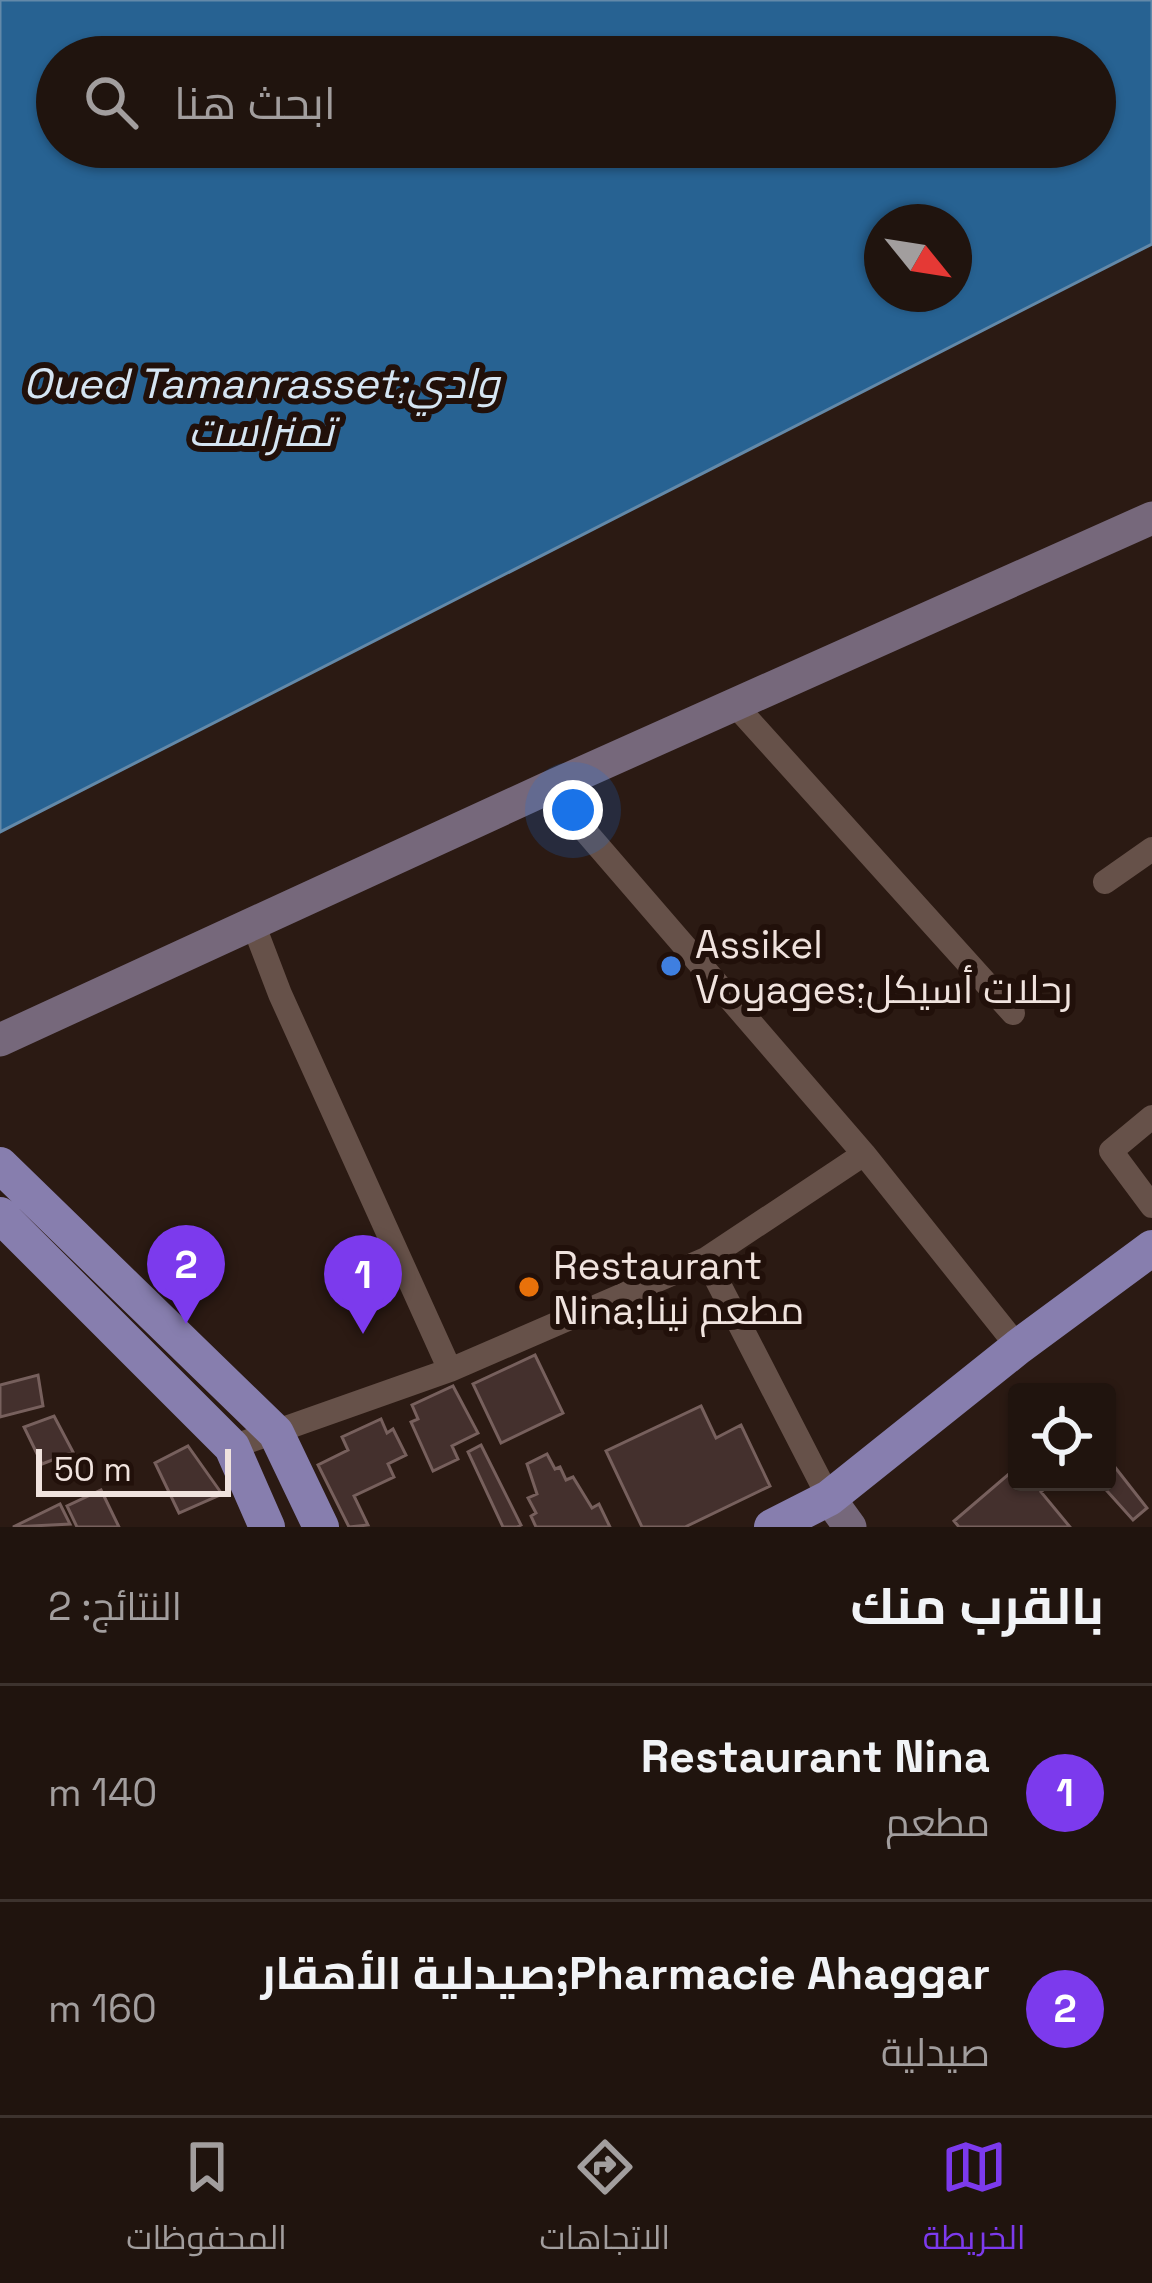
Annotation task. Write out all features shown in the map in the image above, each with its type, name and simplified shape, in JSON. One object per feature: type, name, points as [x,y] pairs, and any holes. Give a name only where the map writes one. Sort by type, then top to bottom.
[{"type":"main road","points":[[0,1165],[276,1433],[321,1527]]},
{"type":"main road","points":[[0,1215],[232,1448],[267,1527]]},
{"type":"main road","points":[[772,1527],[839,1513],[1018,1347],[1152,1248]]},
{"type":"street","points":[[0,1040],[1152,518]]},
{"type":"street","points":[[735,704],[1013,1013]]},
{"type":"street","points":[[548,788],[864,1154],[1018,1347]]},
{"type":"street","points":[[1105,882],[1152,849]]},
{"type":"street","points":[[254,926],[280,994],[450,1370]]},
{"type":"street","points":[[1152,1117],[1112,1150],[1152,1206]]},
{"type":"street","points":[[232,1448],[450,1370],[706,1259],[864,1154]]},
{"type":"street","points":[[706,1259],[839,1513]]},
{"type":"water","name":"Oued Tamanrasset;وادي تمنراست","points":[[0,0],[1152,0],[1152,244],[0,832]]},
{"type":"building","points":[[535,1355],[563,1413],[501,1443],[473,1384]]},
{"type":"building","points":[[38,1375],[43,1406],[0,1417],[0,1385]]},
{"type":"building","points":[[453,1386],[478,1433],[452,1446],[458,1459],[433,1471],[411,1422],[418,1419],[412,1405]]},
{"type":"building","points":[[701,1406],[716,1438],[741,1425],[770,1486],[685,1527],[642,1527],[606,1451]]},
{"type":"building","points":[[54,1416],[73,1452],[42,1464],[24,1427]]},
{"type":"building","points":[[381,1419],[387,1433],[393,1429],[406,1455],[388,1464],[394,1477],[354,1496],[368,1525],[349,1527],[318,1465],[348,1450],[342,1437]]},
{"type":"building","points":[[481,1445],[521,1525],[517,1527],[503,1527],[468,1452]]},
{"type":"building","points":[[188,1446],[222,1494],[179,1513],[155,1463]]},
{"type":"building","points":[[547,1454],[566,1480],[573,1477],[592,1508],[599,1504],[610,1527],[536,1527],[531,1516],[536,1513],[528,1498],[537,1494],[527,1464]]},
{"type":"building","points":[[1116,1468],[1147,1508],[1133,1520],[1107,1491],[1116,1491]]},
{"type":"building","points":[[1008,1475],[1008,1491],[1042,1491],[1070,1527],[959,1527],[954,1521]]},
{"type":"building","points":[[101,1490],[119,1527],[77,1527],[67,1506]]},
{"type":"building","points":[[60,1504],[70,1524],[13,1527]]},
{"type":"place","name":"Assikel Voyages;رحلات أسيكل","points":[[671,966]]},
{"type":"place","name":"Restaurant Nina;مطعم نينا","points":[[529,1287]]},
{"type":"place","name":"Pharmacie Ahaggar;صيدلية الأهقار","points":[[186,1324]]},
{"type":"place","name":"Restaurant Nina","points":[[363,1334]]}]
